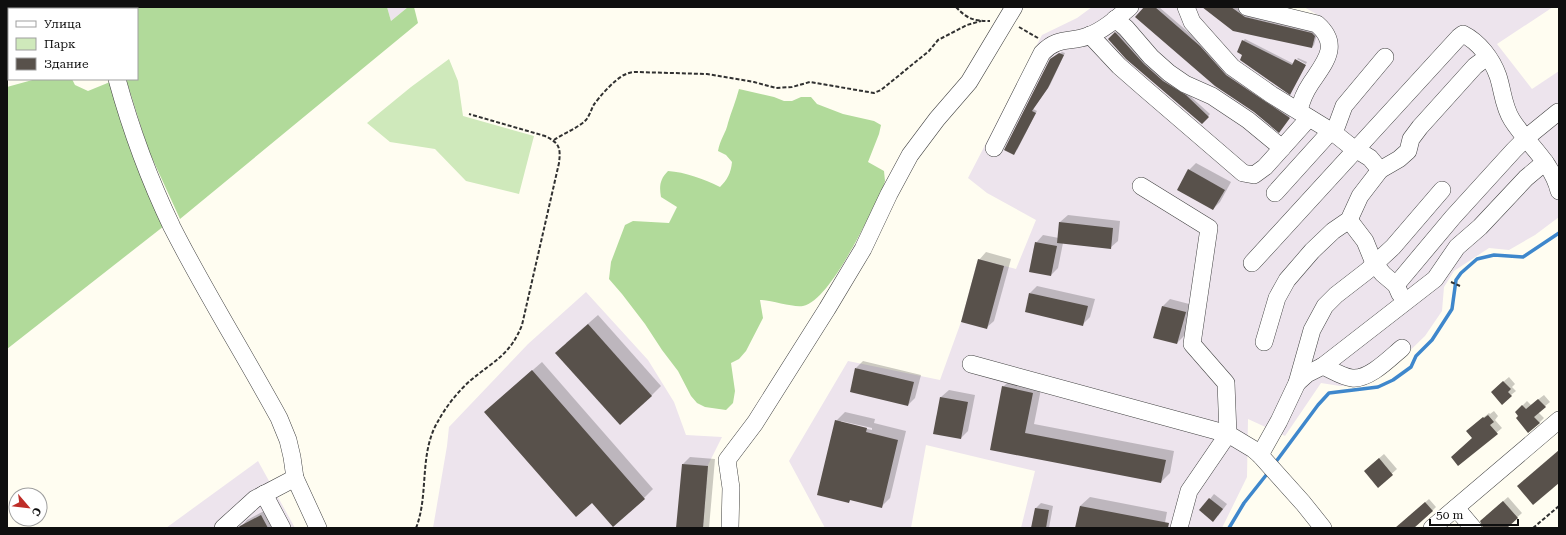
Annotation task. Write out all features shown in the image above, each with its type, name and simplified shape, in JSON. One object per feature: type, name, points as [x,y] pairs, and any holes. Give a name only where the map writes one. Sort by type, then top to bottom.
[{"type":"street","points":[[730,528],[731,488],[727,460],[755,423],[827,310],[863,250],[888,194],[910,155],[937,119],[969,82],[1014,7]]},
{"type":"street","points":[[994,148],[1042,53],[1049,46],[1060,41],[1090,35],[1099,31],[1130,7]]},
{"type":"street","points":[[1186,7],[1192,22],[1232,67],[1272,95],[1333,132],[1348,146],[1357,149],[1370,158],[1380,170]]},
{"type":"street","points":[[1090,35],[1119,66],[1243,173],[1254,174],[1265,167],[1282,148],[1304,115],[1304,95],[1328,59],[1329,43],[1322,28],[1317,24],[1247,7]]},
{"type":"street","points":[[1115,19],[1126,28],[1151,57],[1169,73],[1185,84],[1212,96],[1248,120],[1282,148]]},
{"type":"street","points":[[1252,263],[1458,37],[1463,34],[1470,38],[1488,57],[1498,77],[1506,108],[1511,118],[1545,162],[1554,176],[1559,191]]},
{"type":"street","points":[[1275,193],[1333,132],[1344,106],[1384,57]]},
{"type":"street","points":[[1264,342],[1277,298],[1287,280],[1312,251],[1333,231],[1349,220],[1360,196],[1380,170],[1408,151],[1410,138],[1475,66],[1488,57]]},
{"type":"street","points":[[117,80],[127,117],[144,164],[172,227],[279,418],[288,440],[292,457],[294,478],[318,528]]},
{"type":"street","points":[[1396,285],[1453,217],[1526,138],[1558,112]]},
{"type":"street","points":[[1297,383],[1308,374],[1323,366],[1435,279],[1457,247],[1480,227],[1526,178],[1545,162]]},
{"type":"street","points":[[1141,186],[1209,228],[1192,344],[1226,383],[1228,434],[1189,491],[1179,528]]},
{"type":"street","points":[[1256,452],[1279,421],[1297,383],[1312,330],[1325,306],[1393,247],[1442,190]]},
{"type":"street","points":[[1349,220],[1365,241],[1374,263],[1383,274],[1396,285],[1405,302]]},
{"type":"street","points":[[1323,366],[1345,377],[1362,377],[1385,363],[1402,348]]},
{"type":"street","points":[[971,364],[1228,434],[1256,452],[1303,503],[1323,528]]},
{"type":"street","points":[[1432,528],[1559,420]]},
{"type":"street","points":[[223,528],[255,499],[294,478]]},
{"type":"street","points":[[264,494],[282,528]]},
{"type":"street","points":[[1456,508],[1474,528]]},
{"type":"path","points":[[554,140],[564,133],[580,126],[587,119],[594,105],[603,94],[618,78],[625,74],[636,72],[707,74],[754,82],[776,88],[792,87],[810,82],[874,93],[881,90],[924,55],[938,40],[967,25],[980,21]]},
{"type":"path","points":[[416,528],[422,507],[429,448],[436,424],[446,409],[470,381],[504,355],[517,339],[522,325],[559,163],[560,151],[554,140],[469,114]]},
{"type":"path","points":[[1451,282],[1460,286]]},
{"type":"path","points":[[1533,528],[1559,506]]},
{"type":"shaded area","points":[[7,7],[64,7],[8,8],[7,80]]},
{"type":"shaded area","points":[[387,7],[408,7],[391,21]]},
{"type":"shaded area","points":[[1092,7],[1275,7],[1323,18],[1304,7],[1553,7],[1497,44],[1532,89],[1559,71],[1559,217],[1535,235],[1509,250],[1489,248],[1454,271],[1444,287],[1442,311],[1425,336],[1395,365],[1354,385],[1340,386],[1321,383],[1285,436],[1248,419],[1247,477],[1222,528],[1021,528],[1035,471],[926,445],[911,528],[825,528],[789,461],[848,361],[940,380],[961,322],[978,259],[1016,269],[1036,220],[987,193],[968,178],[1042,35],[1077,18]]},
{"type":"shaded area","points":[[586,292],[648,360],[674,402],[686,435],[722,437],[708,465],[703,528],[433,528],[449,427],[528,344]]},
{"type":"shaded area","points":[[258,461],[295,528],[166,528]]},
{"type":"green space","points":[[387,7],[391,21],[408,7],[414,7],[418,23],[180,219],[148,149],[126,80],[138,80],[138,8],[113,8]]},
{"type":"green space","points":[[449,59],[458,81],[463,116],[534,136],[519,194],[466,181],[435,149],[390,142],[367,123],[411,87]]},
{"type":"green space","points":[[32,80],[72,80],[75,85],[88,91],[110,82],[120,119],[133,155],[164,226],[7,349],[7,87]]},
{"type":"green space","points":[[739,89],[774,97],[784,101],[792,101],[801,97],[811,97],[817,104],[843,114],[874,121],[881,125],[868,162],[884,171],[885,181],[882,191],[848,256],[837,274],[814,300],[803,306],[799,306],[760,300],[763,318],[746,351],[739,359],[731,363],[735,391],[733,403],[726,410],[705,407],[697,403],[691,396],[678,371],[645,324],[609,279],[611,262],[625,225],[633,221],[669,223],[677,207],[661,197],[660,189],[663,177],[668,171],[694,176],[720,187],[727,179],[731,170],[732,162],[726,155],[718,151]]},
{"type":"building","points":[[1144,7],[1155,7],[1200,46],[1226,75],[1290,118],[1279,133],[1254,112],[1215,86],[1135,17]]},
{"type":"building","points":[[1202,7],[1231,7],[1245,17],[1312,33],[1315,36],[1312,48],[1233,31]]},
{"type":"building","points":[[1115,32],[1144,64],[1163,81],[1186,95],[1209,117],[1202,124],[1126,59],[1108,39]]},
{"type":"building","points":[[1242,40],[1292,65],[1295,59],[1306,65],[1290,95],[1240,60],[1242,55],[1237,52]]},
{"type":"building","points":[[1059,53],[1064,55],[1048,88],[1032,111],[1036,113],[1014,155],[1004,150],[1050,59]]},
{"type":"building","points":[[1188,169],[1225,190],[1213,210],[1177,190]]},
{"type":"building","points":[[1059,222],[1113,228],[1111,249],[1057,243]]},
{"type":"building","points":[[1035,242],[1057,246],[1051,276],[1029,272]]},
{"type":"building","points":[[978,259],[1004,266],[987,329],[961,322]]},
{"type":"building","points":[[1029,293],[1088,306],[1083,326],[1025,312]]},
{"type":"building","points":[[1162,306],[1186,312],[1177,344],[1153,338]]},
{"type":"building","points":[[588,324],[652,396],[620,425],[555,353]]},
{"type":"building","points":[[855,368],[914,382],[908,406],[850,392]]},
{"type":"building","points":[[532,370],[645,499],[613,527],[592,503],[576,517],[484,412]]},
{"type":"building","points":[[1503,381],[1511,389],[1508,392],[1512,396],[1502,405],[1491,392]]},
{"type":"building","points":[[1002,386],[1033,393],[1025,433],[1166,460],[1161,483],[990,450]]},
{"type":"building","points":[[940,397],[968,402],[961,439],[933,434]]},
{"type":"building","points":[[1538,399],[1546,407],[1534,417],[1540,423],[1528,433],[1516,418],[1518,416],[1515,412],[1522,405],[1526,409]]},
{"type":"building","points":[[1488,415],[1494,422],[1490,425],[1498,434],[1458,466],[1451,457],[1472,438],[1466,431],[1483,417],[1484,418]]},
{"type":"building","points":[[835,420],[867,428],[866,432],[898,440],[882,508],[850,500],[849,503],[817,495]]},
{"type":"building","points":[[1559,450],[1559,483],[1533,505],[1517,486]]},
{"type":"building","points":[[1379,458],[1393,475],[1378,488],[1364,471]]},
{"type":"building","points":[[682,464],[708,466],[703,528],[676,528]]},
{"type":"building","points":[[1209,498],[1223,509],[1213,522],[1199,510]]},
{"type":"building","points":[[1503,501],[1518,518],[1507,528],[1483,528],[1480,521]]},
{"type":"building","points":[[1425,502],[1433,511],[1414,528],[1395,528]]},
{"type":"building","points":[[1080,506],[1169,523],[1168,528],[1075,528]]},
{"type":"building","points":[[1035,508],[1049,510],[1046,528],[1031,528]]},
{"type":"building","points":[[261,515],[268,528],[238,528],[240,526]]},
{"type":"waterway","points":[[1275,463],[1318,405],[1329,393],[1378,387],[1393,380],[1411,367],[1416,356],[1432,340],[1452,309],[1456,280],[1461,273],[1477,259],[1494,255],[1523,257],[1559,233]]},
{"type":"waterway","points":[[1229,528],[1244,503],[1267,474]]}]
